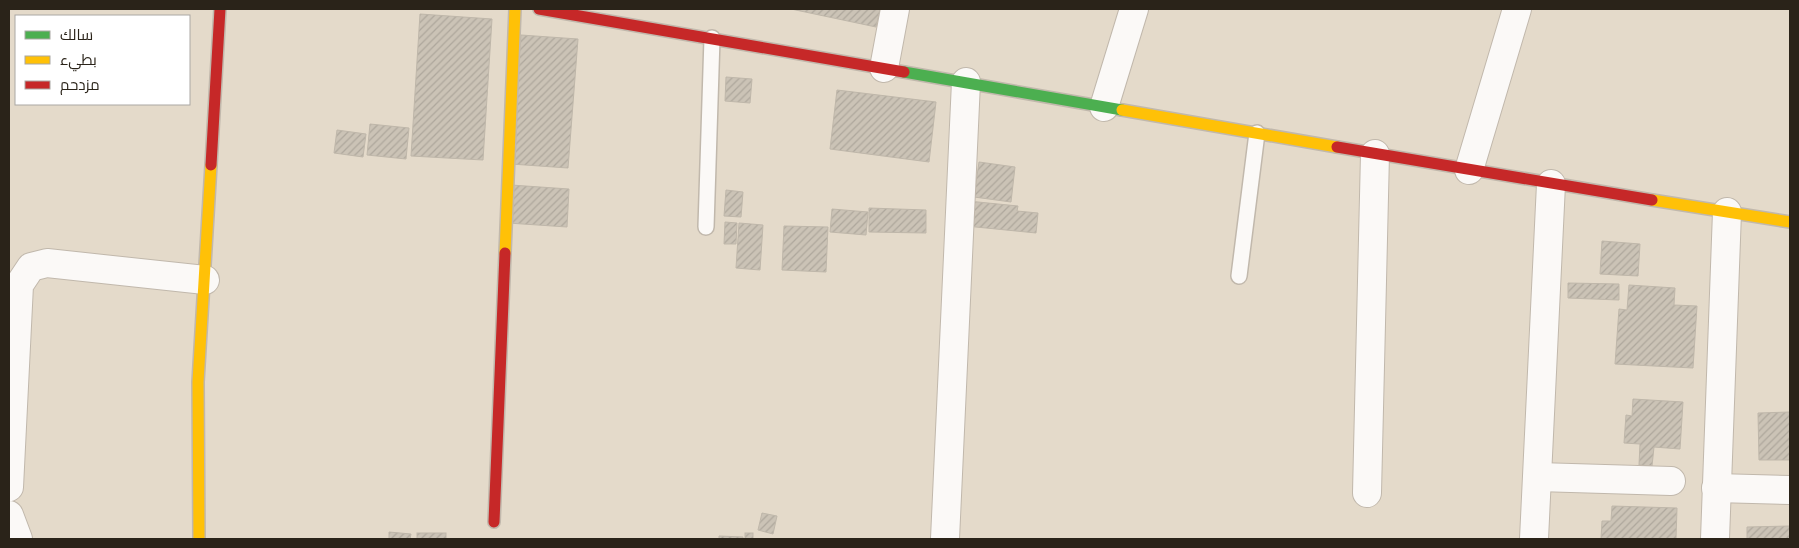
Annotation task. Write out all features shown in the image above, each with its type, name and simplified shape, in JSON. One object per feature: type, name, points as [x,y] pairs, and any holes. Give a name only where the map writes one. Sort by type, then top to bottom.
[{"type":"main road","points":[[199,539],[198,382],[220,9]]},
{"type":"main road","points":[[494,522],[515,9]]},
{"type":"main road","points":[[539,9],[1375,154],[1790,222]]},
{"type":"street","points":[[884,68],[895,9]]},
{"type":"street","points":[[1104,107],[1134,9]]},
{"type":"street","points":[[1469,170],[1517,9]]},
{"type":"street","points":[[945,539],[966,82]]},
{"type":"street","points":[[1367,493],[1375,154]]},
{"type":"street","points":[[1534,539],[1552,184]]},
{"type":"street","points":[[1715,539],[1727,212]]},
{"type":"street","points":[[9,487],[19,285],[31,267],[47,263],[205,280]]},
{"type":"street","points":[[1538,477],[1671,481]]},
{"type":"street","points":[[1716,488],[1790,490]]},
{"type":"street","points":[[9,515],[18,539]]},
{"type":"lane","points":[[706,227],[712,38]]},
{"type":"lane","points":[[1239,276],[1257,133]]},
{"type":"building","points":[[791,9],[880,9],[876,27]]},
{"type":"building","points":[[420,14],[492,19],[483,160],[411,156]]},
{"type":"building","points":[[521,35],[578,39],[568,168],[511,164]]},
{"type":"building","points":[[726,77],[752,79],[750,103],[725,101]]},
{"type":"building","points":[[837,90],[936,102],[929,162],[830,149]]},
{"type":"building","points":[[370,124],[409,128],[406,159],[367,155]]},
{"type":"building","points":[[337,130],[366,134],[363,157],[334,153]]},
{"type":"building","points":[[979,162],[1015,167],[1011,202],[974,197]]},
{"type":"building","points":[[511,185],[569,189],[567,227],[508,223]]},
{"type":"building","points":[[726,190],[743,192],[741,217],[724,216]]},
{"type":"building","points":[[968,201],[1018,206],[1017,211],[1038,213],[1036,233],[966,226]]},
{"type":"building","points":[[869,208],[926,210],[926,233],[869,232]]},
{"type":"building","points":[[832,209],[868,212],[866,235],[830,232]]},
{"type":"building","points":[[725,222],[737,223],[736,244],[724,244]]},
{"type":"building","points":[[739,223],[763,225],[760,270],[736,268]]},
{"type":"building","points":[[784,226],[828,227],[826,272],[782,270]]},
{"type":"building","points":[[1602,241],[1640,244],[1638,276],[1600,274]]},
{"type":"building","points":[[1568,283],[1619,284],[1619,300],[1568,298]]},
{"type":"building","points":[[1629,285],[1675,288],[1674,305],[1697,306],[1693,368],[1615,364],[1619,309],[1627,310]]},
{"type":"building","points":[[1633,399],[1683,402],[1680,449],[1654,447],[1652,466],[1639,465],[1640,444],[1624,443],[1626,415],[1632,416]]},
{"type":"building","points":[[1790,412],[1790,460],[1759,460],[1758,413]]},
{"type":"building","points":[[1612,506],[1677,508],[1676,539],[1601,539],[1602,521],[1611,521]]},
{"type":"building","points":[[762,513],[777,516],[773,534],[758,530]]},
{"type":"building","points":[[1790,526],[1790,539],[1747,539],[1747,527]]},
{"type":"building","points":[[389,532],[411,534],[410,539],[389,539]]},
{"type":"building","points":[[417,533],[446,533],[446,539],[417,539]]},
{"type":"building","points":[[745,533],[753,533],[753,539],[745,539]]},
{"type":"building","points":[[719,536],[743,537],[743,539],[719,539]]},
{"type":"traffic: fast","points":[[904,72],[1122,110]]},
{"type":"traffic: slow","points":[[505,253],[515,9]]},
{"type":"traffic: slow","points":[[1122,110],[1337,147]]},
{"type":"traffic: slow","points":[[199,539],[198,382],[211,165]]},
{"type":"traffic: slow","points":[[1652,200],[1790,222]]},
{"type":"traffic: jam","points":[[211,165],[220,9]]},
{"type":"traffic: jam","points":[[539,9],[904,72]]},
{"type":"traffic: jam","points":[[1337,147],[1652,200]]},
{"type":"traffic: jam","points":[[494,522],[505,253]]}]
